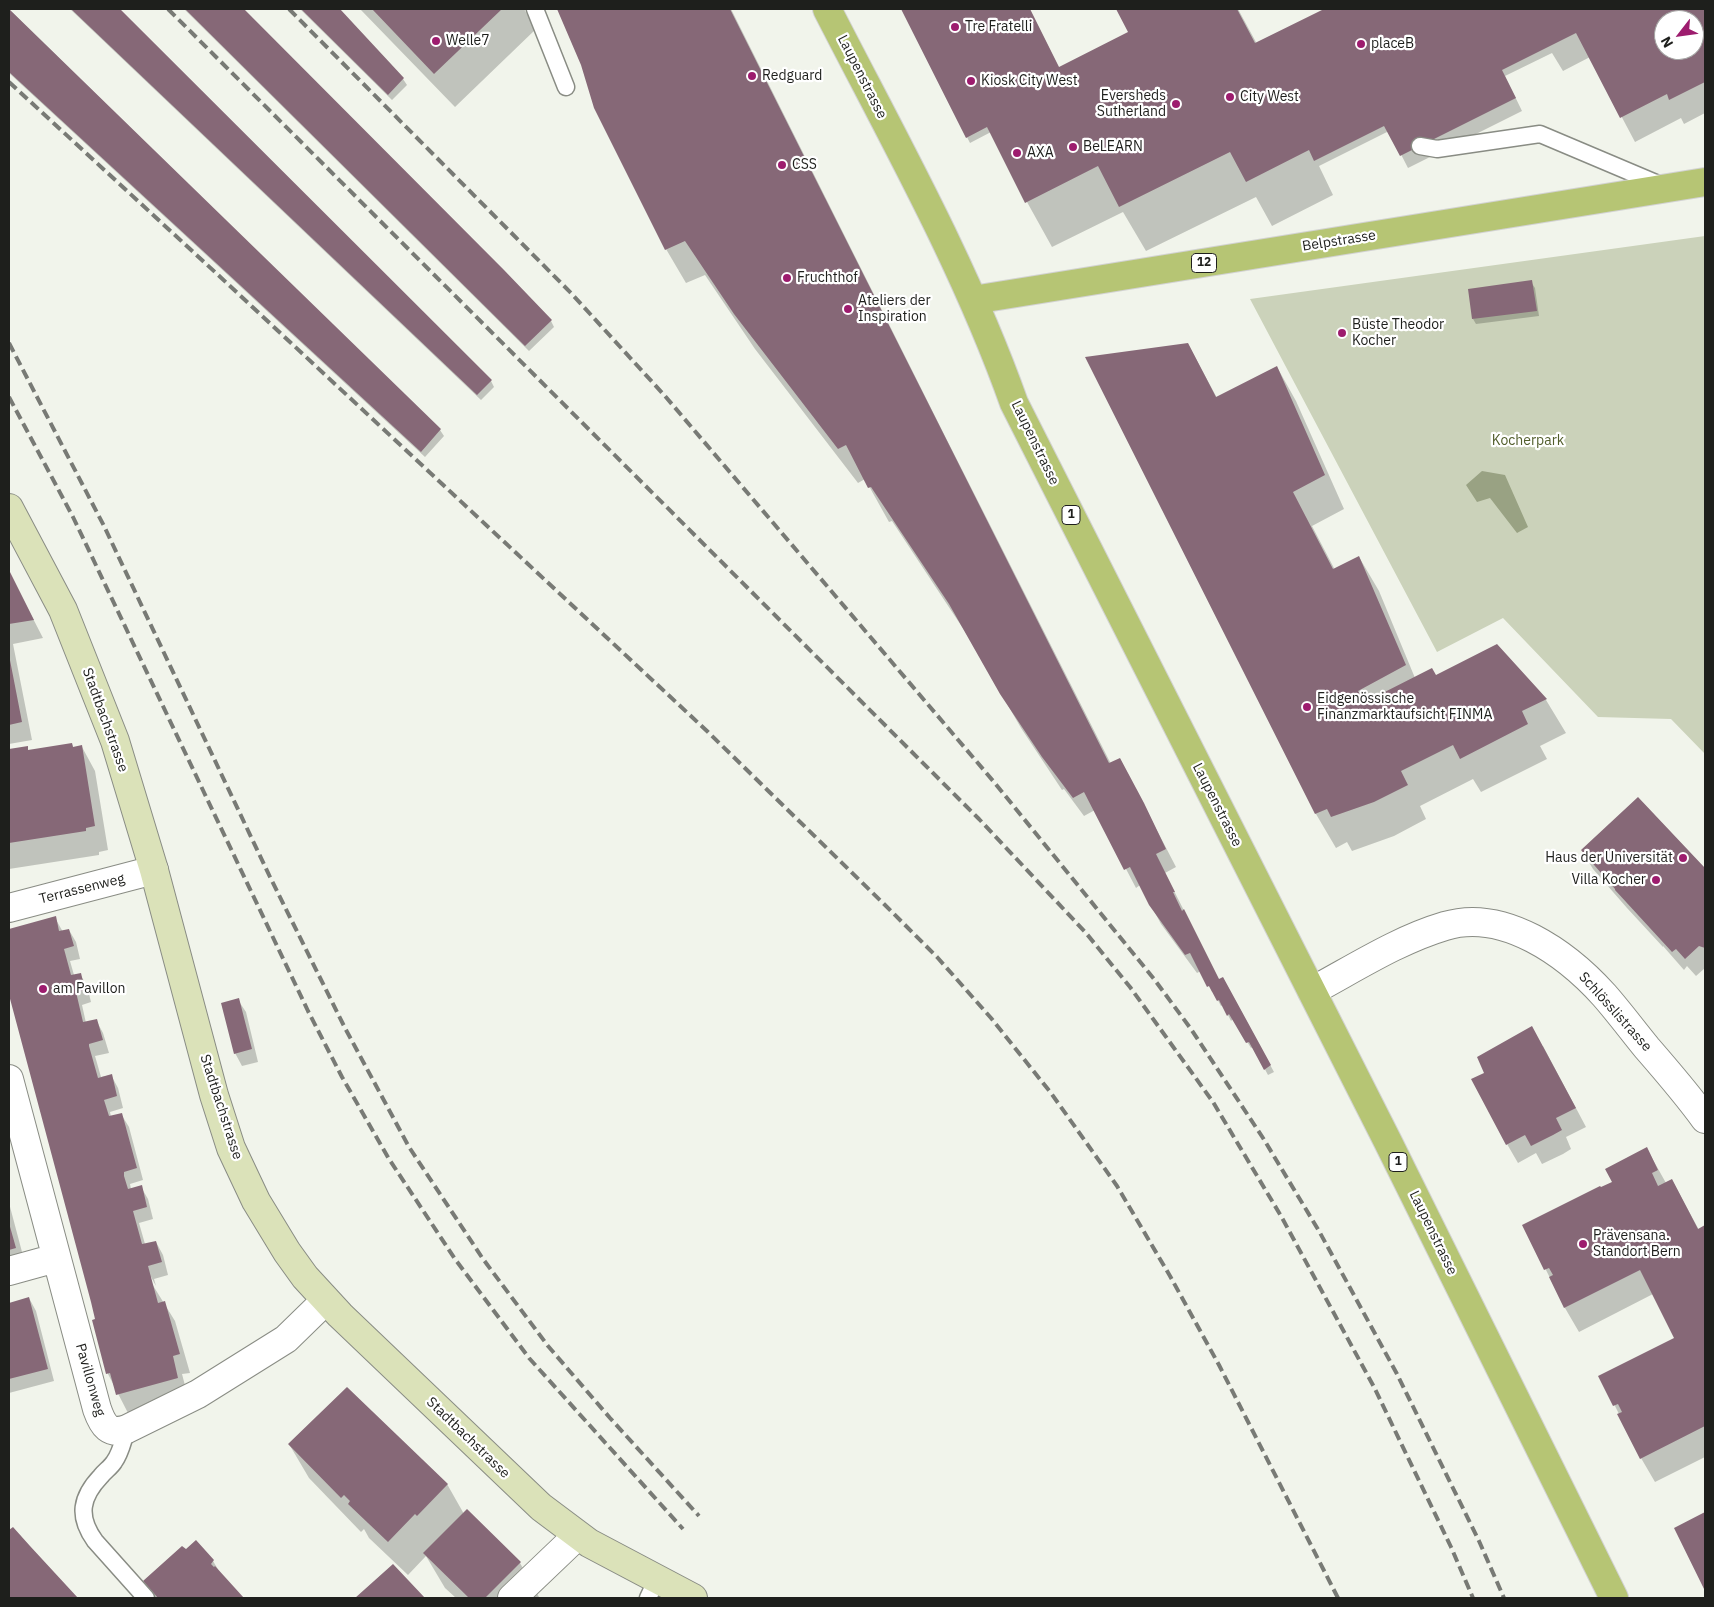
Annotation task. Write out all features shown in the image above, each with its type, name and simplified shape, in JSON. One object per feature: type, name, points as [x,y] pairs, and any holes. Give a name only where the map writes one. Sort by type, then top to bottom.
[{"type":"main road","name":"Laupenstrasse","points":[[826,9],[948,244],[1004,373],[1014,403],[1312,991],[1614,1598]]},
{"type":"main road","name":"Belpstrasse","points":[[973,300],[1705,182]]},
{"type":"main road","name":"Stadtbachstrasse","points":[[9,508],[63,610],[115,741],[154,870],[214,1095],[231,1148],[256,1201],[287,1252],[325,1300],[524,1491],[577,1536],[653,1589],[693,1598]]},
{"type":"street","name":"Terrassenweg","points":[[9,908],[154,870]]},
{"type":"street","name":"Schlösslistrasse","points":[[1312,991],[1413,938],[1445,926],[1479,922],[1499,925],[1537,942],[1579,971],[1604,995],[1705,1119]]},
{"type":"street","name":"Pavillonweg","points":[[9,1079],[100,1419],[112,1431],[127,1430]]},
{"type":"street","points":[[9,1271],[56,1258]]},
{"type":"street","points":[[127,1430],[198,1394],[286,1339],[325,1300]]},
{"type":"street","points":[[512,1598],[577,1536]]},
{"type":"lane","points":[[535,9],[566,87]]},
{"type":"lane","points":[[1420,146],[1437,149],[1540,134],[1668,188]]},
{"type":"lane","points":[[127,1430],[114,1463],[87,1493],[83,1510],[88,1531],[95,1541],[146,1598]]},
{"type":"green space","name":"Kocherpark","points":[[1705,236],[1705,754],[1671,719],[1598,717],[1503,618],[1437,652],[1250,299]]},
{"type":"shaded area","points":[[1482,471],[1505,475],[1528,527],[1517,533],[1490,498],[1477,502],[1466,485]]},
{"type":"building","points":[[9,9],[441,429],[421,452],[9,72]]},
{"type":"building","points":[[71,9],[120,9],[492,380],[477,395]]},
{"type":"building","points":[[185,9],[244,9],[552,320],[525,346]]},
{"type":"building","points":[[301,9],[340,9],[404,78],[388,95]]},
{"type":"building","name":"Welle7","points":[[372,9],[502,9],[434,74]]},
{"type":"building","points":[[557,9],[730,9],[1109,763],[1120,758],[1144,803],[1166,849],[1156,854],[1175,892],[1173,892],[1182,911],[1184,909],[1219,979],[1223,977],[1271,1065],[1264,1070],[1249,1042],[1246,1043],[1229,1014],[1227,1016],[1219,1000],[1217,1001],[1209,986],[1207,987],[1190,953],[1185,955],[1149,905],[1130,867],[1124,870],[1084,792],[1073,798],[1042,757],[1000,694],[949,604],[871,487],[868,488],[846,445],[838,449],[734,314],[685,241],[665,250],[594,108],[581,65]]},
{"type":"building","points":[[901,9],[1030,9],[1059,67],[1128,32],[1116,9],[1237,9],[1255,43],[1324,9],[1705,9],[1705,82],[1669,100],[1667,94],[1620,118],[1576,33],[1502,70],[1516,98],[1400,156],[1384,126],[1314,161],[1309,150],[1246,182],[1230,152],[1119,207],[1098,166],[1025,203],[987,127],[966,138]]},
{"type":"building","points":[[1532,280],[1537,311],[1472,319],[1468,289]]},
{"type":"building","points":[[1188,343],[1216,397],[1277,366],[1325,475],[1293,492],[1333,569],[1359,556],[1406,665],[1358,691],[1365,702],[1432,668],[1436,675],[1497,644],[1547,699],[1522,711],[1528,724],[1460,759],[1453,745],[1401,771],[1408,785],[1374,802],[1331,817],[1327,809],[1315,814],[1085,357]]},
{"type":"building","points":[[9,570],[34,620],[9,624]]},
{"type":"building","points":[[9,655],[22,722],[9,725]]},
{"type":"building","points":[[72,743],[73,747],[82,745],[95,826],[86,828],[86,831],[9,843],[9,749],[28,746],[28,750]]},
{"type":"building","name":"Villa Kocher","points":[[1638,797],[1705,868],[1705,948],[1699,946],[1685,959],[1676,949],[1672,952],[1581,850]]},
{"type":"building","points":[[56,916],[59,931],[69,929],[74,946],[64,949],[71,975],[81,973],[85,990],[76,992],[83,1022],[97,1019],[103,1040],[89,1044],[89,1046],[98,1078],[112,1074],[117,1096],[104,1100],[109,1116],[122,1113],[137,1168],[124,1172],[124,1176],[128,1189],[142,1185],[147,1207],[133,1211],[142,1244],[156,1241],[162,1262],[148,1266],[158,1303],[165,1301],[180,1354],[173,1356],[178,1378],[116,1395],[110,1373],[106,1374],[92,1320],[95,1319],[91,1302],[9,995],[9,929]]},
{"type":"building","points":[[239,998],[252,1049],[234,1054],[221,1003]]},
{"type":"building","points":[[1532,1026],[1576,1108],[1556,1118],[1562,1130],[1553,1135],[1531,1146],[1525,1135],[1506,1145],[1471,1079],[1484,1073],[1477,1057]]},
{"type":"building","points":[[1647,1147],[1658,1170],[1652,1173],[1658,1186],[1672,1179],[1698,1229],[1705,1225],[1705,1426],[1640,1459],[1617,1414],[1622,1412],[1618,1404],[1613,1406],[1598,1376],[1674,1338],[1640,1270],[1564,1308],[1549,1277],[1553,1275],[1549,1268],[1544,1270],[1522,1225],[1600,1186],[1612,1182],[1605,1169]]},
{"type":"building","points":[[9,1223],[16,1248],[9,1250]]},
{"type":"building","points":[[29,1297],[48,1369],[9,1379],[9,1303]]},
{"type":"building","points":[[347,1387],[448,1484],[388,1542],[348,1504],[350,1501],[344,1495],[341,1498],[288,1444]]},
{"type":"building","points":[[467,1509],[521,1562],[485,1598],[469,1598],[423,1553]]},
{"type":"building","points":[[1705,1512],[1705,1591],[1674,1528]]},
{"type":"building","points":[[13,1527],[78,1598],[9,1598],[9,1530]]},
{"type":"building","points":[[196,1540],[214,1560],[211,1564],[244,1598],[158,1598],[143,1581],[182,1546],[186,1549]]},
{"type":"building","points":[[393,1564],[425,1598],[355,1598]]},
{"type":"railway","points":[[168,9],[979,819],[1086,933],[1130,987],[1213,1102],[1281,1216],[1374,1387],[1451,1547],[1473,1598]]},
{"type":"railway","points":[[289,9],[571,293],[665,396],[994,782],[1154,979],[1191,1029],[1263,1138],[1319,1231],[1397,1374],[1479,1541],[1504,1598]]},
{"type":"railway","points":[[9,82],[708,732],[937,957],[991,1018],[1051,1093],[1117,1186],[1219,1365],[1338,1598]]},
{"type":"railway","points":[[9,343],[104,526],[270,877],[345,1028],[409,1147],[483,1259],[548,1346],[699,1516]]},
{"type":"railway","points":[[9,397],[73,517],[308,1011],[342,1077],[389,1159],[455,1259],[529,1358],[683,1529]]},
{"type":"place","name":"Tre Fratelli","points":[[955,27]]},
{"type":"place","name":"Welle7","points":[[436,41]]},
{"type":"place","name":"placeB","points":[[1361,44]]},
{"type":"place","name":"Redguard","points":[[752,76]]},
{"type":"place","name":"Kiosk City West","points":[[971,81]]},
{"type":"place","name":"City West","points":[[1230,97]]},
{"type":"place","name":"Eversheds Sutherland","points":[[1176,104]]},
{"type":"place","name":"BeLEARN","points":[[1073,147]]},
{"type":"place","name":"AXA","points":[[1017,153]]},
{"type":"place","name":"CSS","points":[[782,165]]},
{"type":"place","name":"Fruchthof","points":[[787,278]]},
{"type":"place","name":"Ateliers der Inspiration","points":[[848,309]]},
{"type":"place","name":"Büste Theodor Kocher","points":[[1342,333]]},
{"type":"place","name":"Eidgenössische Finanzmarktaufsicht FINMA","points":[[1307,707]]},
{"type":"place","name":"Haus der Universität","points":[[1683,858]]},
{"type":"place","name":"Villa Kocher","points":[[1656,880]]},
{"type":"place","name":"am Pavillon","points":[[43,989]]},
{"type":"place","name":"Prävensana. Standort Bern","points":[[1583,1244]]}]
